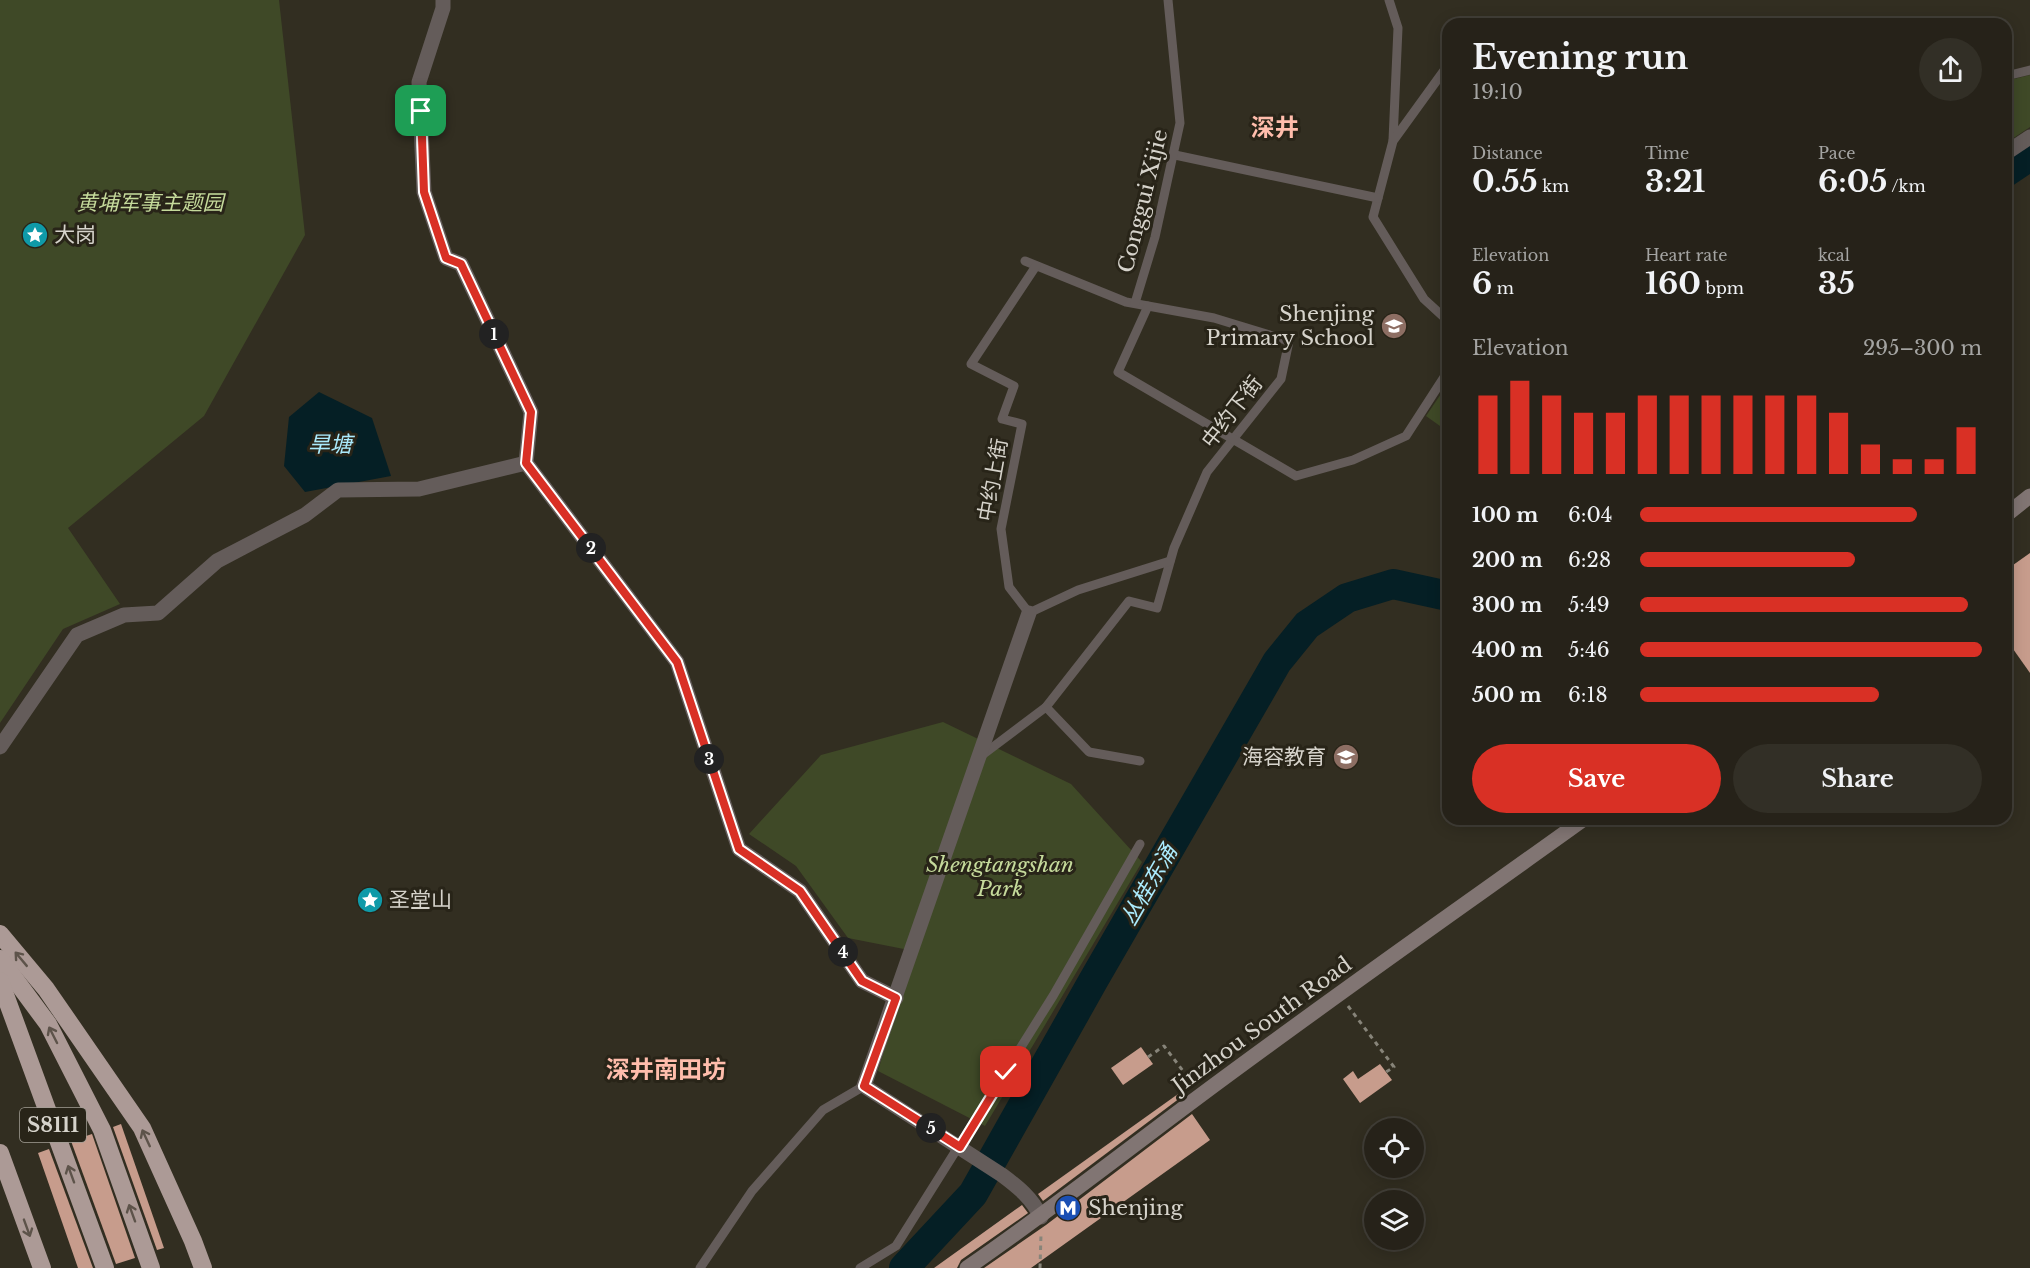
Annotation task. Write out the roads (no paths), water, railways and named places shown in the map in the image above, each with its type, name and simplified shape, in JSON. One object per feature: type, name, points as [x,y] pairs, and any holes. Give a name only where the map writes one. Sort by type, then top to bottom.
[{"type":"highway","points":[[0,934],[46,989],[142,1128],[193,1240],[203,1268]]},
{"type":"highway","points":[[0,959],[48,1024],[102,1130],[151,1268]]},
{"type":"highway","name":"S8111","points":[[0,981],[105,1268]]},
{"type":"highway","name":"S8111","points":[[0,1153],[42,1268]]},
{"type":"main road","points":[[2012,510],[2030,496]]},
{"type":"main road","name":"Jinzhou South Road","points":[[968,1268],[1041,1217],[1201,1095],[1576,825]]},
{"type":"street","points":[[443,0],[443,8],[419,82],[424,192],[446,258],[461,264],[531,412],[526,463],[677,662],[739,849],[800,891],[862,981],[896,998]]},
{"type":"street","points":[[2012,149],[2030,138]]},
{"type":"street","points":[[1,744],[77,635],[124,615],[158,613],[217,561],[305,515],[338,490],[419,489],[526,463]]},
{"type":"street","points":[[1029,612],[981,756],[864,1086],[1002,1174],[1023,1191],[1041,1217]]},
{"type":"lane","name":"Conggui Xijie","points":[[1135,303],[1155,237],[1175,155],[1180,123],[1168,0]]},
{"type":"lane","points":[[1389,0],[1398,28],[1393,141],[1373,217],[1424,299],[1442,316]]},
{"type":"lane","points":[[2012,74],[2030,70]]},
{"type":"lane","points":[[1393,141],[1442,73]]},
{"type":"lane","points":[[1175,155],[1378,198]]},
{"type":"lane","name":"中约下街","points":[[1025,261],[1135,303],[1214,318],[1289,341],[1281,379],[1207,472],[1170,561],[1157,608],[1129,601],[1046,707]]},
{"type":"lane","name":"中约上街","points":[[1029,612],[1009,586],[1001,529],[1022,424],[1002,418],[1014,386],[971,364],[1036,266]]},
{"type":"lane","points":[[1148,306],[1118,372],[1296,476],[1353,460],[1406,436],[1442,380]]},
{"type":"lane","points":[[1029,612],[1078,590],[1170,561]]},
{"type":"lane","points":[[981,756],[1046,707],[1089,752],[1140,761]]},
{"type":"lane","points":[[860,1268],[896,1246],[1053,996],[1140,844]]},
{"type":"lane","points":[[700,1268],[752,1191],[823,1110],[864,1086]]},
{"type":"water","name":"旱塘","points":[[319,392],[372,418],[391,476],[305,492],[284,466],[289,417]]},
{"type":"waterway","name":"丛桂东涌","points":[[2012,168],[2030,156]]},
{"type":"waterway","name":"丛桂东涌","points":[[904,1268],[973,1194],[1277,662],[1307,625],[1347,598],[1393,584],[1442,595]]},
{"type":"place","name":"大岗","points":[[35,235]]},
{"type":"place","name":"Shenjing Primary School","points":[[1394,326]]},
{"type":"place","name":"海容教育","points":[[1346,757]]},
{"type":"place","name":"圣堂山","points":[[370,900]]},
{"type":"place","name":"Shenjing","points":[[1068,1208]]},
{"type":"district","name":"深井","points":[[1275,127]]},
{"type":"district","name":"深井南田坊","points":[[666,1069]]},
{"type":"park label","name":"黄埔军事主题园","points":[[150,203]]},
{"type":"park label","name":"Shengtangshan Park","points":[[1000,877]]}]
